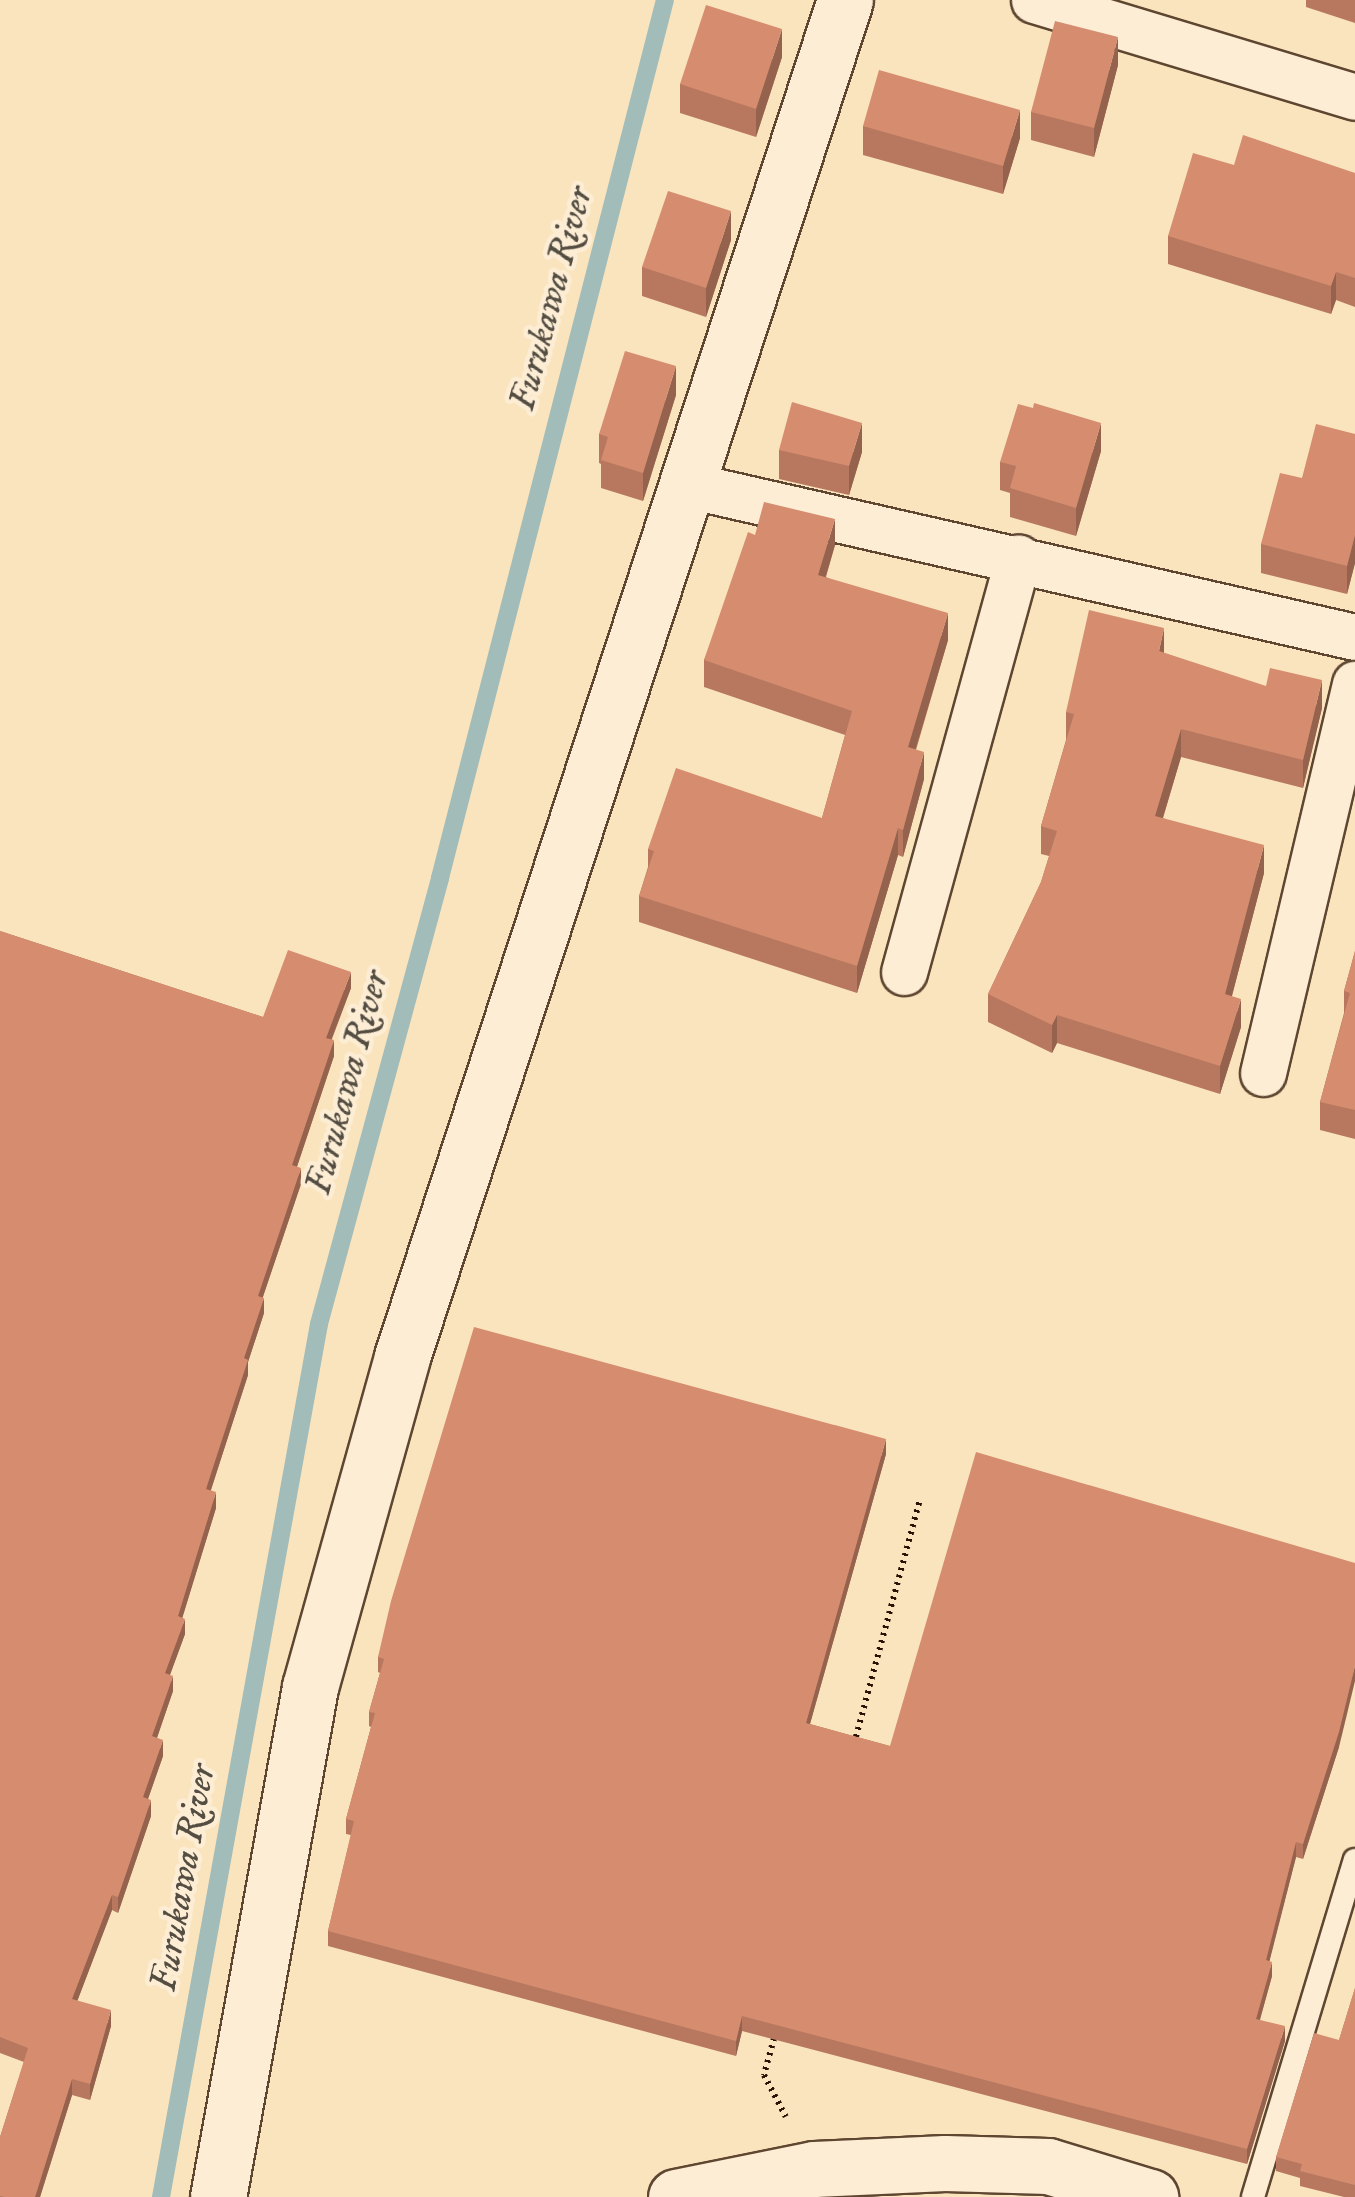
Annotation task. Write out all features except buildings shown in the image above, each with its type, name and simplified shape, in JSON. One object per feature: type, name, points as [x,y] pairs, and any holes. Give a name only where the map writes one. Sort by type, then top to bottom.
[{"type":"street","points":[[218,2197],[310,1687],[402,1357],[844,0]]},
{"type":"street","points":[[1034,0],[1355,97]]},
{"type":"street","points":[[688,485],[1018,557],[1355,637]]},
{"type":"street","points":[[904,972],[1018,557]]},
{"type":"street","points":[[1263,1073],[1355,684]]},
{"type":"street","points":[[676,2197],[814,2169],[999,2181],[1048,2166],[1150,2197]]},
{"type":"lane","points":[[1253,2197],[1355,1860]]},
{"type":"path","points":[[852,1749],[920,1499]]},
{"type":"path","points":[[780,2018],[764,2075],[814,2169]]},
{"type":"waterway","name":"Furukawa River","points":[[161,2197],[319,1324],[440,878],[665,0]]}]
